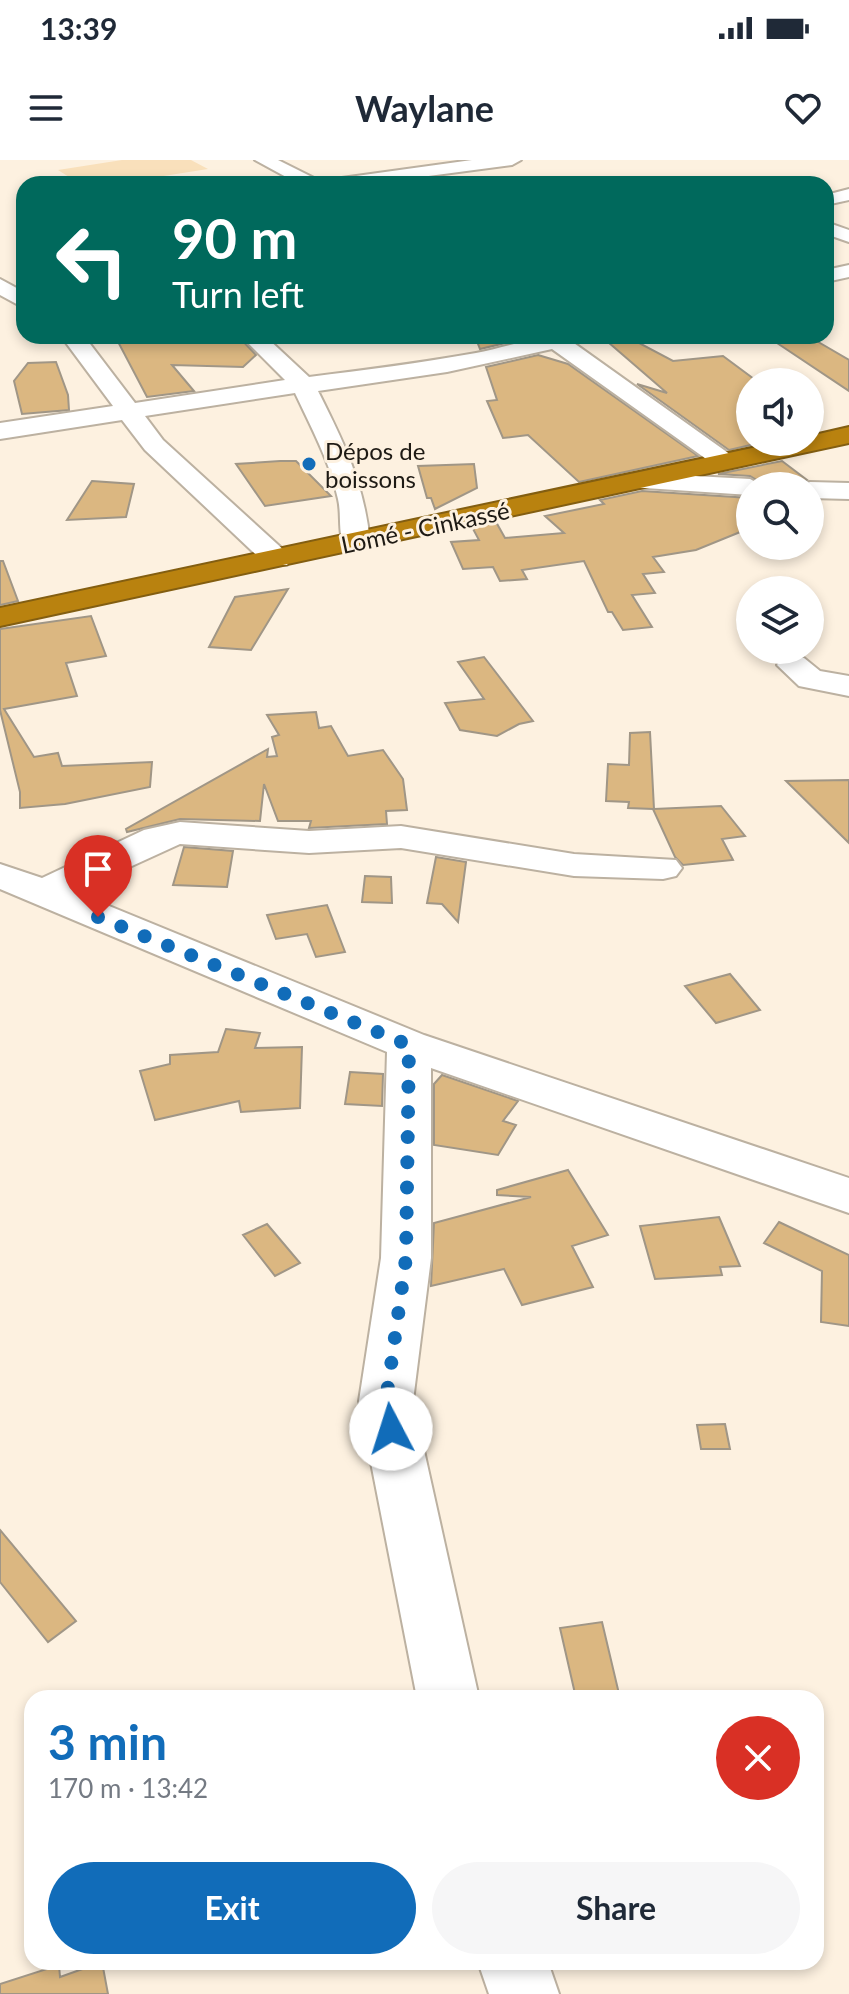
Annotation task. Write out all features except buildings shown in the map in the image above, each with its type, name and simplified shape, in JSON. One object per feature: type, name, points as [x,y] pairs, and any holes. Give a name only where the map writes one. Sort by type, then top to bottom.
[{"type":"highway","name":"Lomé - Cinkassé","points":[[0,617],[849,435]]},
{"type":"street","points":[[264,160],[297,176]]},
{"type":"street","points":[[389,176],[512,160]]},
{"type":"street","points":[[78,344],[154,445],[277,559]]},
{"type":"street","points":[[260,344],[303,385],[336,452],[352,500],[356,542]]},
{"type":"street","points":[[0,431],[509,354],[536,344]]},
{"type":"street","points":[[561,344],[725,460]]},
{"type":"street","points":[[639,481],[736,486]]},
{"type":"street","points":[[824,490],[849,491]]},
{"type":"street","points":[[793,665],[810,679],[849,686]]},
{"type":"street","points":[[42,893],[157,838],[180,833],[309,842],[371,836],[401,837],[574,865],[663,868]]},
{"type":"street","points":[[0,875],[409,1045],[849,1196]]},
{"type":"street","points":[[409,1045],[406,1258],[386,1401],[446,1690]]},
{"type":"street","points":[[516,1970],[524,1994]]},
{"type":"shaded area","points":[[122,160],[191,160],[208,169],[164,176],[67,176],[58,170]]},
{"type":"place","name":"Dépos de boissons","points":[[309,464]]},
{"type":"route","points":[[98,917],[409,1045],[406,1258],[386,1401],[391,1429]]}]
